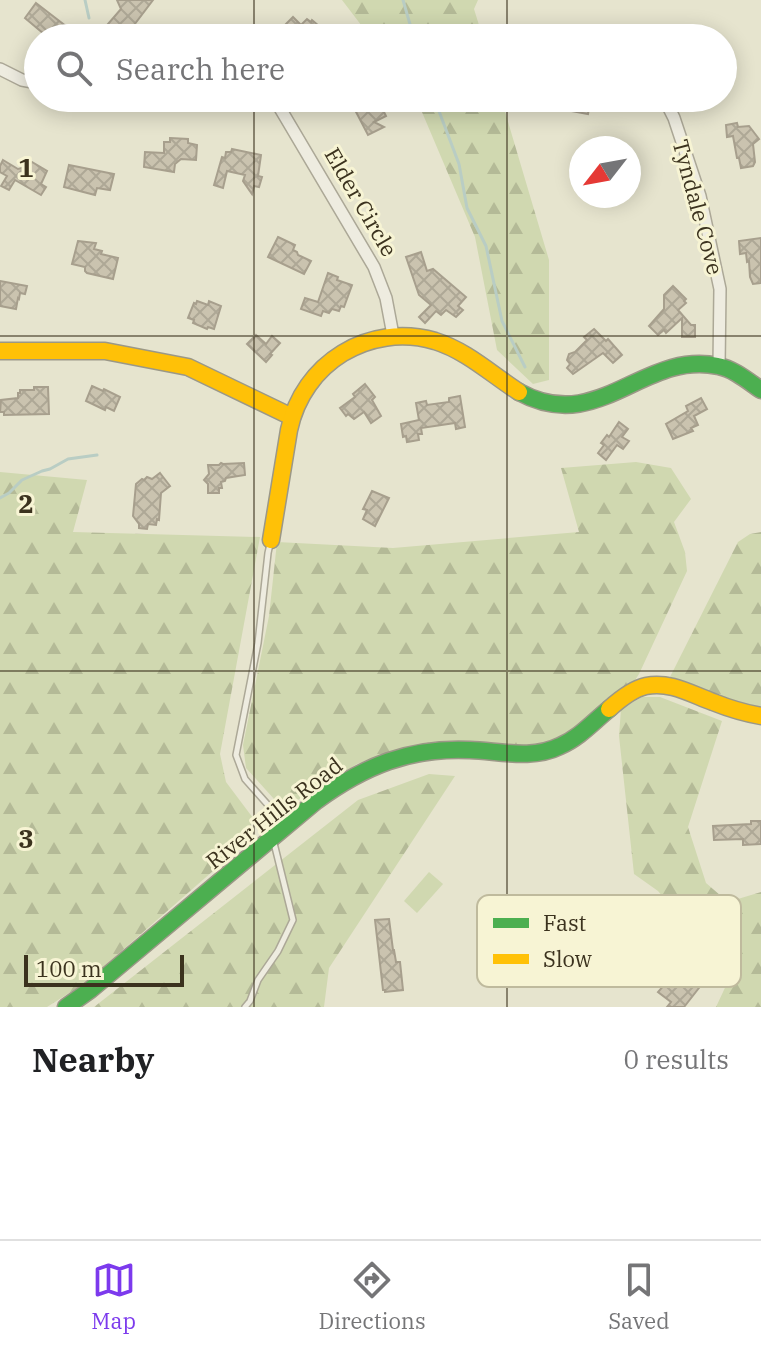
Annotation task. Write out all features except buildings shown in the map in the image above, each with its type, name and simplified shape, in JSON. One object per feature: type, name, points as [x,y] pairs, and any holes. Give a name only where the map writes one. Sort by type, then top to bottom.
[{"type":"street","points":[[0,69],[24,80]]},
{"type":"street","name":"Elder Circle","points":[[283,112],[374,267],[386,298],[393,335]]},
{"type":"street","name":"Tyndale Cove","points":[[671,112],[700,196],[720,289],[719,366]]},
{"type":"street","points":[[271,540],[292,417],[311,380],[352,346],[393,335],[426,338],[465,355],[521,395],[560,406],[600,400],[661,371],[695,365],[719,366],[761,390]]},
{"type":"street","points":[[0,351],[105,351],[188,367],[292,417]]},
{"type":"street","name":"River Hills Road","points":[[66,1007],[325,795],[368,768],[410,755],[456,749],[518,754],[548,751],[581,734],[620,700],[648,685],[663,684],[678,688],[731,709],[761,716]]},
{"type":"lane","points":[[271,540],[258,643],[236,755],[245,779],[287,826]]},
{"type":"lane","points":[[245,1007],[293,920],[273,838]]},
{"type":"green space","points":[[342,0],[478,0],[474,9],[479,24],[360,24]]},
{"type":"green space","points":[[422,112],[505,112],[549,260],[549,380],[533,384],[497,350],[475,237]]},
{"type":"green space","points":[[636,462],[671,468],[691,499],[674,522],[685,552],[687,571],[630,688],[558,741],[538,746],[503,748],[450,741],[405,747],[357,764],[283,809],[246,768],[243,745],[269,616],[277,542],[393,548],[579,532],[561,468]]},
{"type":"green space","points":[[0,472],[87,480],[73,532],[260,537],[220,754],[226,782],[253,818],[245,843],[85,983],[47,1007],[0,1007]]},
{"type":"green space","points":[[761,532],[761,709],[669,679],[738,542],[750,534]]},
{"type":"green space","points":[[642,697],[660,697],[722,721],[688,827],[706,883],[720,895],[661,895],[634,874],[619,736],[621,709]]},
{"type":"green space","points":[[429,774],[455,776],[329,968],[324,1007],[94,1007],[358,800]]},
{"type":"green space","points":[[429,872],[443,884],[417,913],[404,901]]},
{"type":"green space","points":[[761,892],[761,1007],[716,1007],[725,987],[741,987],[741,898]]},
{"type":"waterway","points":[[85,0],[89,18]]},
{"type":"waterway","points":[[403,0],[410,24]]},
{"type":"waterway","points":[[439,112],[459,164],[467,208],[486,246],[502,321],[525,367]]},
{"type":"waterway","points":[[0,498],[22,480],[68,459],[97,455]]},
{"type":"traffic: fast","points":[[519,392],[547,403],[573,404],[597,399],[667,370],[691,364],[724,368],[761,390]]},
{"type":"traffic: fast","points":[[66,1007],[316,801],[352,778],[388,761],[427,752],[538,753],[573,739],[609,709]]},
{"type":"traffic: slow","points":[[271,540],[289,430],[297,406],[308,385],[342,353],[386,337],[435,341],[468,357],[519,392]]},
{"type":"traffic: slow","points":[[0,351],[105,351],[188,367],[292,417]]},
{"type":"traffic: slow","points":[[609,709],[636,690],[664,685],[761,716]]}]
